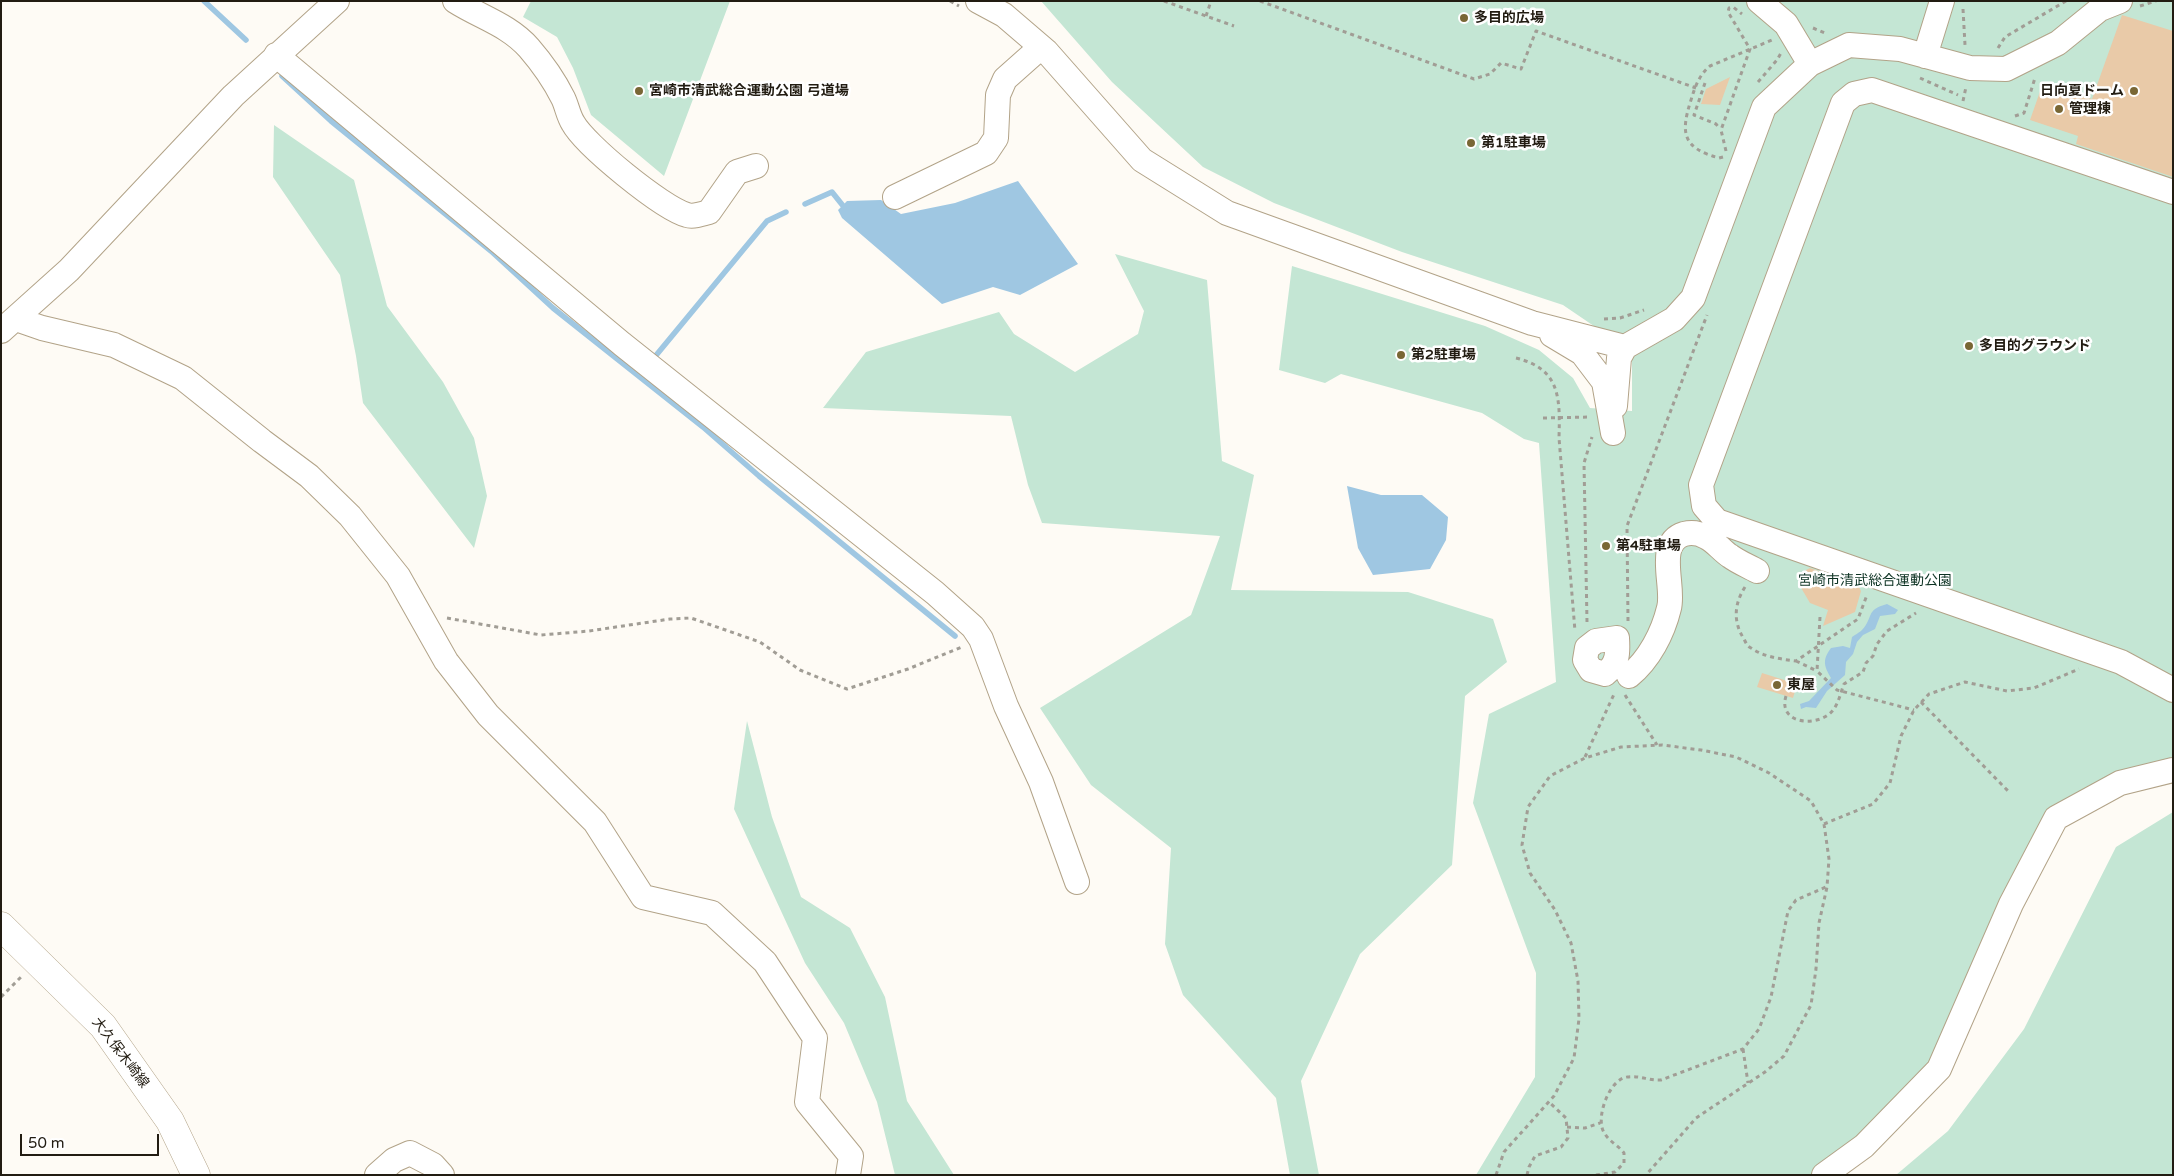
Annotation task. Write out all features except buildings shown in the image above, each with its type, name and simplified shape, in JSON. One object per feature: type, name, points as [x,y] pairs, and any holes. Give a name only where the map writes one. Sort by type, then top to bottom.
[{"type":"main road","name":"大久保木崎線","points":[[1,926],[103,1026],[170,1121],[196,1175]]},
{"type":"street","points":[[9,325],[76,263],[233,96],[336,1]]},
{"type":"street","points":[[455,1],[470,11],[505,27],[528,46],[547,70],[563,98],[573,124],[599,153],[671,209],[689,216],[709,212],[738,172],[756,166]]},
{"type":"street","points":[[978,1],[1004,16],[1041,47],[1142,160],[1227,213],[1532,323],[1617,345],[1674,319],[1693,298],[1764,107],[1810,64],[1849,45],[1900,49],[1921,66],[2006,68],[2058,43],[2100,9],[2128,4]]},
{"type":"street","points":[[1921,66],[1942,1]]},
{"type":"street","points":[[1753,10],[1786,24],[1810,64]]},
{"type":"street","points":[[895,197],[986,153],[996,138],[998,95],[1005,79],[1041,47]]},
{"type":"street","points":[[276,55],[622,344],[935,593],[973,627],[981,639],[1006,706],[1040,782],[1078,882]]},
{"type":"street","points":[[2173,192],[1872,90],[1854,94],[1843,103],[1701,485],[1704,506],[1717,521],[2121,662],[2173,690]]},
{"type":"street","points":[[1532,323],[1582,353],[1604,382],[1601,429]]},
{"type":"street","points":[[9,325],[42,328],[114,344],[183,378],[262,442],[309,476],[350,516],[398,576],[446,661],[488,716],[595,822],[643,897],[712,913],[765,962],[815,1038],[807,1102],[851,1156],[848,1175]]},
{"type":"street","points":[[1601,429],[1619,358],[1617,345]]},
{"type":"street","points":[[1623,680],[1642,666],[1663,628],[1670,606],[1668,554],[1672,542],[1681,535],[1693,532],[1708,537],[1730,556],[1757,571]]},
{"type":"street","points":[[1824,1175],[1864,1146],[1939,1068],[2011,904],[2056,818],[2120,783],[2173,770]]},
{"type":"street","points":[[377,1175],[394,1160],[410,1153],[433,1165],[442,1175]]},
{"type":"path","points":[[1164,1],[1234,26]]},
{"type":"path","points":[[1206,16],[1211,1]]},
{"type":"path","points":[[1260,1],[1474,79],[1490,74],[1501,63],[1521,69],[1536,31],[1696,88]]},
{"type":"path","points":[[1962,1],[1965,51]]},
{"type":"path","points":[[1989,49],[1997,49],[2005,37],[2066,1]]},
{"type":"path","points":[[2128,4],[2156,1]]},
{"type":"path","points":[[1750,49],[1728,12],[1729,8],[1753,10]]},
{"type":"path","points":[[1729,144],[1725,156],[1719,158],[1698,151],[1689,142],[1684,131],[1685,121],[1696,88],[1702,73],[1710,66],[1771,40],[1767,34]]},
{"type":"path","points":[[1721,130],[1750,49]]},
{"type":"path","points":[[1755,87],[1777,60],[1781,51]]},
{"type":"path","points":[[1921,66],[1973,100]]},
{"type":"path","points":[[2006,113],[2015,116],[2024,113],[2037,70]]},
{"type":"path","points":[[1704,83],[1694,115],[1716,124],[1721,130],[1726,152]]},
{"type":"path","points":[[1597,319],[1620,318],[1646,310]]},
{"type":"path","points":[[1623,632],[1627,526],[1708,312]]},
{"type":"path","points":[[1516,358],[1531,362],[1545,371],[1555,385],[1560,407],[1559,438],[1575,634],[1581,630]]},
{"type":"path","points":[[1543,418],[1559,418],[1601,429],[1584,463],[1587,624]]},
{"type":"path","points":[[1757,571],[1740,595],[1735,614],[1739,632],[1748,648],[1770,657],[1796,661],[1817,671],[1841,691],[1914,710]]},
{"type":"path","points":[[1796,661],[1858,620],[1873,575]]},
{"type":"path","points":[[1786,696],[1784,704],[1786,712],[1794,719],[1806,721],[1819,720],[1830,714],[1848,680],[1863,672],[1866,662],[1873,656],[1877,644],[1887,631],[1922,609],[1929,595]]},
{"type":"path","points":[[419,614],[541,635],[691,618],[760,642],[800,670],[847,689],[908,669],[981,639]]},
{"type":"path","points":[[1817,671],[1820,617]]},
{"type":"path","points":[[1824,824],[1873,804],[1890,783],[1901,736],[1914,710],[1929,694],[1965,682],[2006,691],[2034,688],[2107,657]]},
{"type":"path","points":[[1623,680],[1657,746]]},
{"type":"path","points":[[1585,758],[1623,680]]},
{"type":"path","points":[[1921,702],[2010,793]]},
{"type":"path","points":[[1496,1175],[1504,1152],[1554,1096],[1574,1058],[1579,1019],[1578,981],[1571,942],[1555,910],[1530,872],[1522,845],[1528,807],[1550,776],[1585,758],[1621,747],[1657,746],[1701,750],[1736,757],[1769,773],[1811,801],[1824,824],[1830,859],[1827,887],[1819,923],[1811,1005],[1784,1056],[1696,1118],[1646,1175]]},
{"type":"path","points":[[1596,1175],[1615,1172],[1624,1164],[1624,1153],[1605,1135],[1600,1123],[1603,1106],[1615,1084],[1625,1077],[1639,1076],[1652,1081],[1662,1080],[1743,1049],[1759,1029],[1771,997],[1788,911],[1796,900],[1827,887]]},
{"type":"path","points":[[1,997],[37,960]]},
{"type":"path","points":[[1743,1049],[1748,1083]]},
{"type":"path","points":[[1527,1175],[1535,1156],[1561,1148],[1568,1138],[1566,1118],[1549,1102]]},
{"type":"path","points":[[1567,1127],[1585,1128],[1600,1123]]},
{"type":"green space","name":"宮崎市清武総合運動公園 弓道場","points":[[531,1],[730,1],[664,176],[591,115],[573,68],[557,37],[523,17]]},
{"type":"green space","name":"宮崎市清武総合運動公園","points":[[1041,1],[2173,1],[2173,770],[2056,818],[1939,1069],[1824,1175],[1476,1175],[1535,1077],[1536,973],[1473,803],[1489,714],[1556,682],[1539,443],[1524,439],[1482,413],[1341,374],[1325,383],[1279,370],[1292,266],[1485,326],[1539,350],[1573,378],[1590,408],[1632,411],[1632,352],[1563,305],[1402,252],[1274,203],[1203,167],[1112,82]]},
{"type":"green space","points":[[274,125],[354,180],[387,306],[443,382],[474,438],[487,496],[474,548],[363,403],[340,275],[273,177]]},
{"type":"green space","points":[[1115,254],[1207,280],[1222,461],[1254,475],[1231,590],[1408,592],[1493,619],[1507,662],[1465,696],[1452,865],[1360,954],[1301,1081],[1319,1175],[1290,1175],[1276,1098],[1183,995],[1165,944],[1171,848],[1091,785],[1040,708],[1191,615],[1220,536],[1042,523],[1028,485],[1011,416],[823,408],[866,352],[999,312],[1014,334],[1075,372],[1138,334],[1144,311]]},
{"type":"green space","points":[[747,721],[772,817],[801,897],[850,928],[885,997],[907,1101],[954,1175],[895,1175],[877,1102],[844,1023],[805,963],[734,809]]},
{"type":"green space","points":[[2173,812],[2173,1175],[1896,1175],[1948,1131],[2024,1029],[2116,847]]},
{"type":"water","points":[[1018,181],[1078,264],[1020,295],[993,287],[942,304],[842,218],[838,210],[847,201],[881,200],[901,214],[955,203]]},
{"type":"water","points":[[1347,486],[1381,495],[1422,495],[1448,517],[1446,540],[1430,569],[1373,575],[1358,548]]},
{"type":"water","points":[[1887,604],[1898,610],[1895,614],[1880,616],[1875,629],[1863,635],[1857,642],[1853,654],[1846,662],[1845,675],[1827,691],[1816,708],[1806,707],[1801,709],[1800,704],[1809,701],[1831,678],[1825,660],[1831,648],[1843,646],[1850,648],[1852,637],[1862,630],[1873,611]]},
{"type":"waterway","points":[[204,1],[246,40]]},
{"type":"waterway","points":[[282,76],[331,121],[491,251],[553,308],[703,427],[759,476],[955,636]]},
{"type":"waterway","points":[[805,204],[832,192],[844,207]]},
{"type":"waterway","points":[[653,359],[767,221],[786,212]]},
{"type":"place","name":"多目的広場","points":[[1464,18]]},
{"type":"place","name":"宮崎市清武総合運動公園 弓道場","points":[[639,91]]},
{"type":"place","name":"日向夏ドーム","points":[[2134,91]]},
{"type":"place","name":"管理棟","points":[[2059,109]]},
{"type":"place","name":"第1駐車場","points":[[1471,143]]},
{"type":"place","name":"多目的グラウンド","points":[[1969,346]]},
{"type":"place","name":"第2駐車場","points":[[1401,355]]},
{"type":"place","name":"第4駐車場","points":[[1606,546]]},
{"type":"place","name":"東屋","points":[[1777,685]]}]
